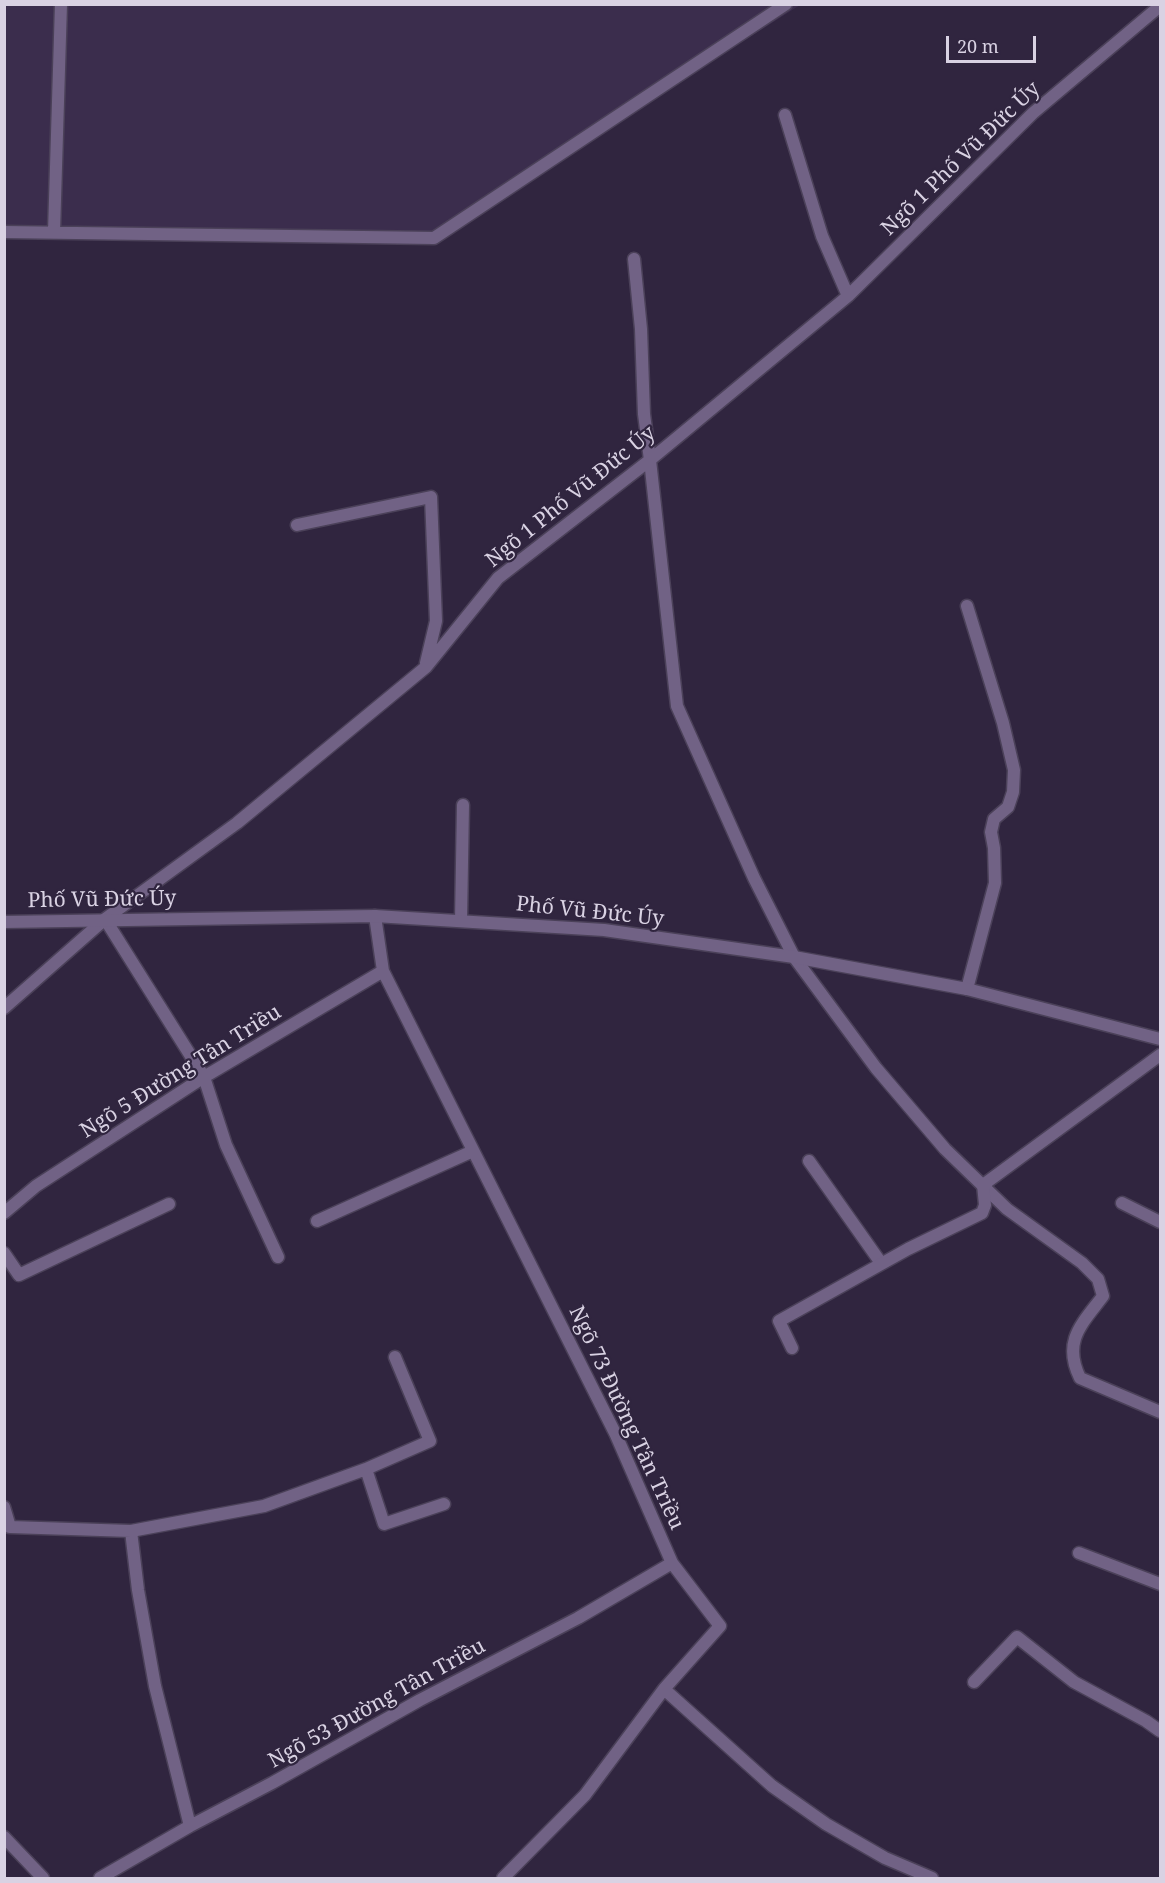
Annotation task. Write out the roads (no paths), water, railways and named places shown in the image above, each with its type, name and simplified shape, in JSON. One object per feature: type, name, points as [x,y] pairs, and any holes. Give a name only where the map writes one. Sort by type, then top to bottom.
[{"type":"street","points":[[54,232],[61,4]]},
{"type":"street","points":[[4,232],[434,238],[786,4]]},
{"type":"street","name":"Ngõ 1 Phố Vũ Đức Úy","points":[[4,1008],[105,919],[237,823],[426,667],[498,578],[650,460],[848,296],[1033,113],[1161,6]]},
{"type":"street","points":[[785,115],[822,236],[848,296]]},
{"type":"street","points":[[634,260],[641,329],[644,414],[677,706],[754,878],[794,957],[876,1068],[945,1149],[1007,1209],[1082,1263],[1098,1279],[1103,1296],[1076,1332],[1072,1347],[1073,1360],[1080,1378],[1161,1412]]},
{"type":"street","points":[[297,525],[431,497],[436,621],[426,667]]},
{"type":"street","points":[[967,989],[995,884],[991,832],[994,819],[1008,807],[1013,792],[1014,770],[1003,723],[968,606]]},
{"type":"street","points":[[461,920],[462,805]]},
{"type":"street","name":"Phố Vũ Đức Úy","points":[[4,921],[375,916],[604,930],[794,957],[967,989],[1161,1039]]},
{"type":"street","name":"Ngõ 73 Đường Tân Triều","points":[[375,916],[383,971],[616,1435],[672,1563],[720,1626],[664,1689],[585,1795],[503,1878]]},
{"type":"street","points":[[105,919],[204,1077],[226,1145],[278,1257]]},
{"type":"street","name":"Ngõ 5 Đường Tân Triều","points":[[4,1213],[36,1186],[204,1077],[383,971]]},
{"type":"street","points":[[983,1185],[1161,1055]]},
{"type":"street","points":[[316,1221],[474,1151]]},
{"type":"street","points":[[809,1161],[880,1263]]},
{"type":"street","points":[[792,1347],[779,1321],[880,1263],[982,1213],[985,1205],[983,1185]]},
{"type":"street","points":[[1122,1203],[1161,1222]]},
{"type":"street","points":[[4,1253],[19,1275],[169,1204]]},
{"type":"street","points":[[4,1507],[10,1527],[130,1531],[264,1506],[366,1469],[430,1441],[395,1357]]},
{"type":"street","points":[[366,1469],[384,1524],[444,1504]]},
{"type":"street","points":[[130,1531],[155,1686],[190,1826]]},
{"type":"street","points":[[1079,1553],[1161,1584]]},
{"type":"street","name":"Ngõ 53 Đường Tân Triều","points":[[100,1878],[420,1700],[578,1618],[672,1563]]},
{"type":"street","points":[[974,1682],[1017,1638],[1074,1682],[1161,1731]]},
{"type":"street","points":[[664,1689],[772,1786],[826,1824],[885,1858],[932,1878]]},
{"type":"street","points":[[4,1837],[43,1878]]}]
